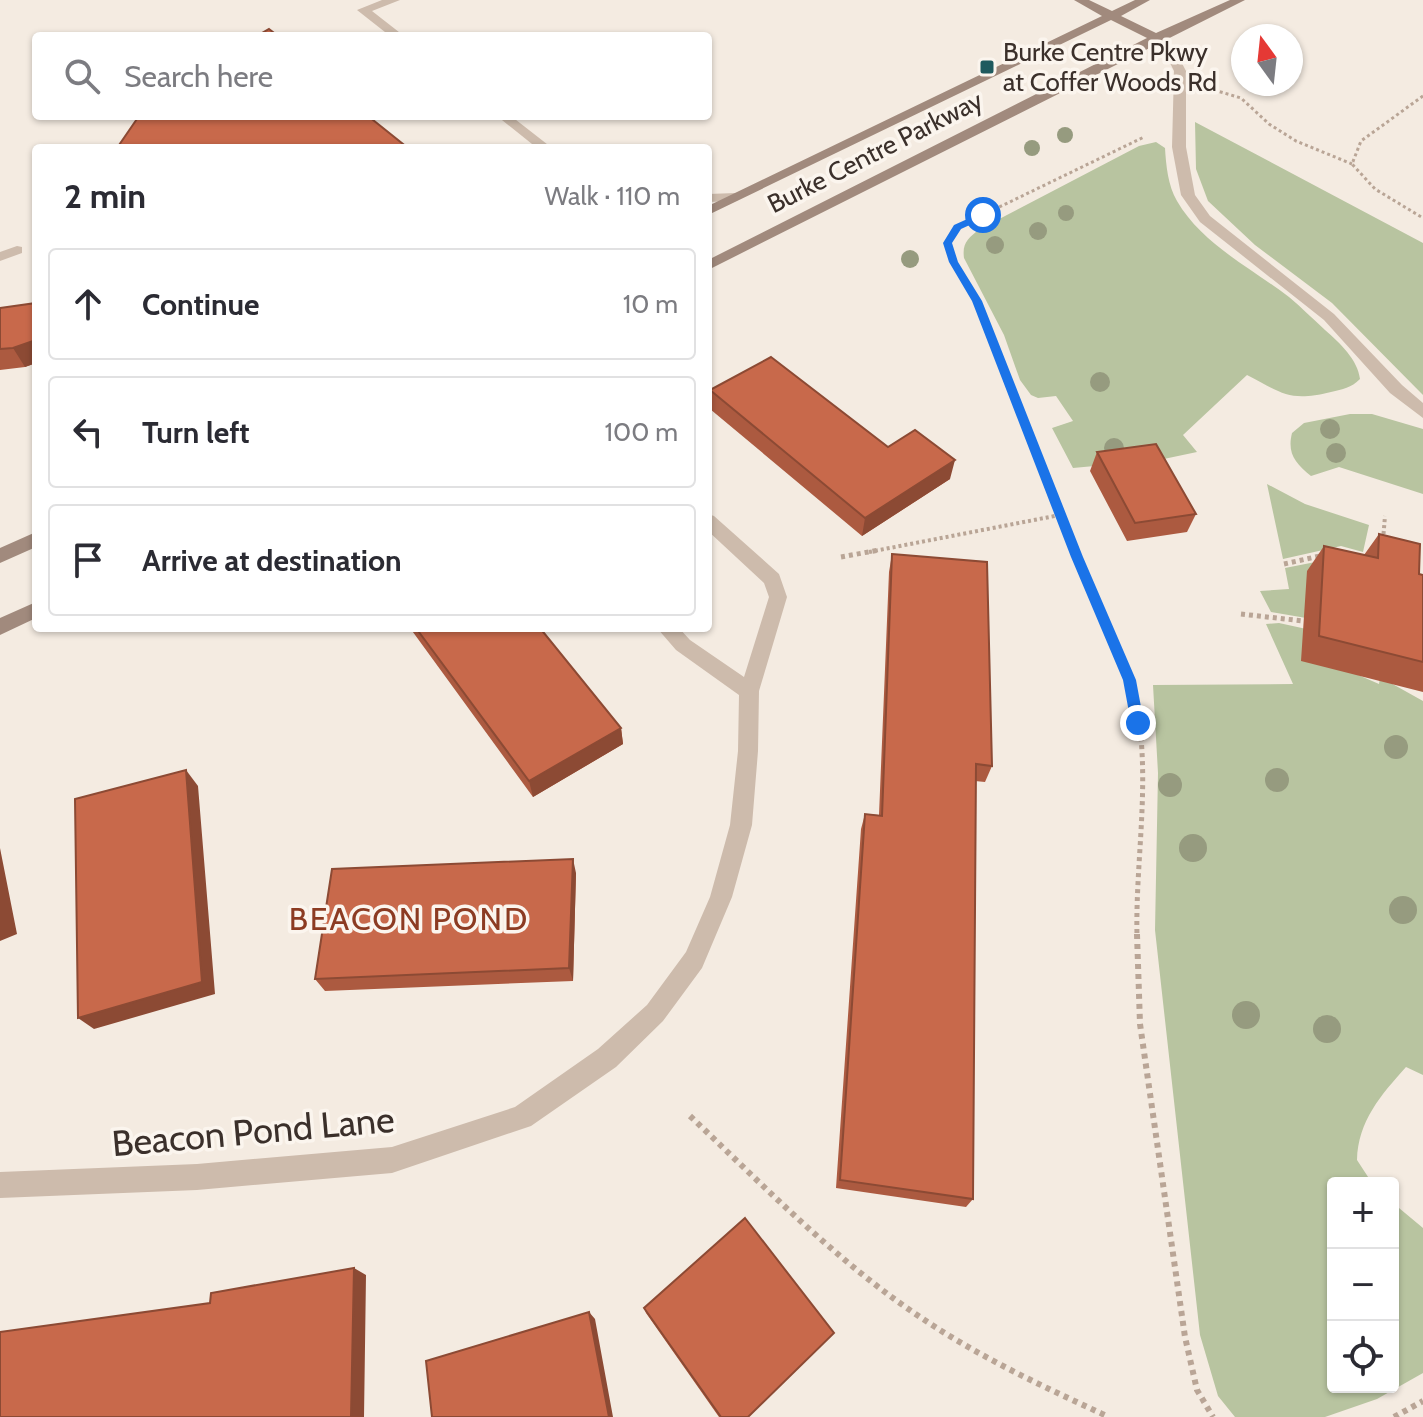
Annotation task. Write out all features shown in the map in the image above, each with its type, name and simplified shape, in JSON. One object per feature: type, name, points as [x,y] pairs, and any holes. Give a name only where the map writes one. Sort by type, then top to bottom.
[{"type":"main road","points":[[1080,0],[1156,38]]},
{"type":"main road","name":"Burke Centre Parkway","points":[[712,209],[1144,0]]},
{"type":"main road","name":"Burke Centre Parkway","points":[[712,264],[1156,38],[1239,0]]},
{"type":"main road","points":[[0,556],[32,541]]},
{"type":"main road","points":[[0,627],[32,611]]},
{"type":"street","points":[[393,32],[363,10],[394,0]]},
{"type":"street","points":[[1156,38],[1171,53],[1182,79],[1179,147],[1188,195],[1213,226],[1329,317],[1396,389],[1423,412]]},
{"type":"street","points":[[508,120],[540,144]]},
{"type":"street","points":[[712,198],[736,197]]},
{"type":"street","points":[[0,257],[17,250]]},
{"type":"street","name":"Beacon Pond Lane","points":[[0,1185],[197,1177],[392,1160],[522,1117],[607,1058],[655,1013],[694,960],[721,897],[741,825],[749,691],[778,597],[772,579],[712,525]]},
{"type":"street","points":[[671,632],[683,645],[749,691]]},
{"type":"path","points":[[1182,79],[1241,98],[1278,130],[1352,164],[1358,174],[1384,197],[1423,218]]},
{"type":"path","points":[[1352,164],[1361,141],[1423,96]]},
{"type":"path","points":[[1151,134],[958,227],[948,243],[954,262],[977,301],[1060,515],[1130,680],[1141,744],[1142,820],[1137,923],[1140,1024],[1185,1337],[1197,1390],[1213,1417]]},
{"type":"path","points":[[841,557],[1060,515]]},
{"type":"path","points":[[1381,550],[1385,516]]},
{"type":"path","points":[[1284,564],[1329,554]]},
{"type":"path","points":[[1241,614],[1303,621]]},
{"type":"path","points":[[690,1116],[807,1226],[894,1300],[1003,1369],[1109,1417]]},
{"type":"path","points":[[1394,1417],[1423,1401]]},
{"type":"green space","points":[[1195,122],[1423,243],[1423,395],[1332,303],[1255,245],[1208,201],[1196,169]]},
{"type":"green space","points":[[1156,142],[1165,148],[1171,189],[1187,216],[1213,243],[1289,297],[1337,340],[1352,359],[1360,379],[1339,390],[1296,396],[1247,375],[1183,435],[1197,452],[1159,460],[1073,468],[1052,428],[1073,421],[1056,396],[1038,398],[1031,395],[1020,380],[1004,335],[964,258],[964,248],[969,238],[980,229],[1139,146]]},
{"type":"green space","points":[[1350,414],[1372,414],[1423,429],[1423,494],[1339,467],[1311,476],[1301,467],[1292,452],[1292,433],[1304,423]]},
{"type":"green space","points":[[1267,484],[1305,504],[1369,525],[1363,552],[1341,546],[1283,559]]},
{"type":"green space","points":[[1346,556],[1312,619],[1271,612],[1260,591],[1289,589],[1285,568]]},
{"type":"green space","points":[[1279,623],[1311,630],[1356,674],[1379,684],[1380,677],[1423,701],[1423,1075],[1406,1067],[1372,1109],[1358,1146],[1357,1160],[1368,1177],[1327,1177],[1327,1393],[1388,1393],[1325,1417],[1235,1417],[1218,1396],[1200,1335],[1155,930],[1158,773],[1153,685],[1293,684],[1266,624]]},
{"type":"green space","points":[[1399,1208],[1423,1228],[1423,1373],[1399,1387]]},
{"type":"building","points":[[136,120],[373,120],[403,144],[120,144]]},
{"type":"building","points":[[32,304],[32,341],[0,349],[0,308]]},
{"type":"building","points":[[771,357],[888,447],[915,430],[955,460],[865,518],[712,389]]},
{"type":"building","points":[[1156,444],[1196,514],[1135,523],[1097,452]]},
{"type":"building","points":[[1379,534],[1420,544],[1423,662],[1319,636],[1324,546],[1378,558]]},
{"type":"building","points":[[892,554],[987,562],[992,766],[976,764],[973,1199],[840,1180],[865,814],[882,816]]},
{"type":"building","points":[[419,632],[543,632],[621,728],[529,781]]},
{"type":"building","points":[[186,770],[202,982],[78,1018],[75,799]]},
{"type":"building","points":[[573,859],[569,968],[315,979],[332,869]]},
{"type":"building","points":[[745,1218],[834,1333],[748,1417],[721,1417],[644,1308]]},
{"type":"building","points":[[354,1268],[351,1417],[0,1417],[0,1332],[210,1303],[211,1293]]},
{"type":"building","points":[[589,1312],[609,1417],[432,1417],[426,1361]]},
{"type":"place","name":"Burke Centre Pkwy at Coffer Woods Rd","points":[[987,67]]},
{"type":"district","name":"BEACON POND","points":[[409,918]]},
{"type":"route","points":[[983,215],[958,227],[948,243],[954,262],[977,301],[1077,557],[1130,680],[1138,723]]}]
